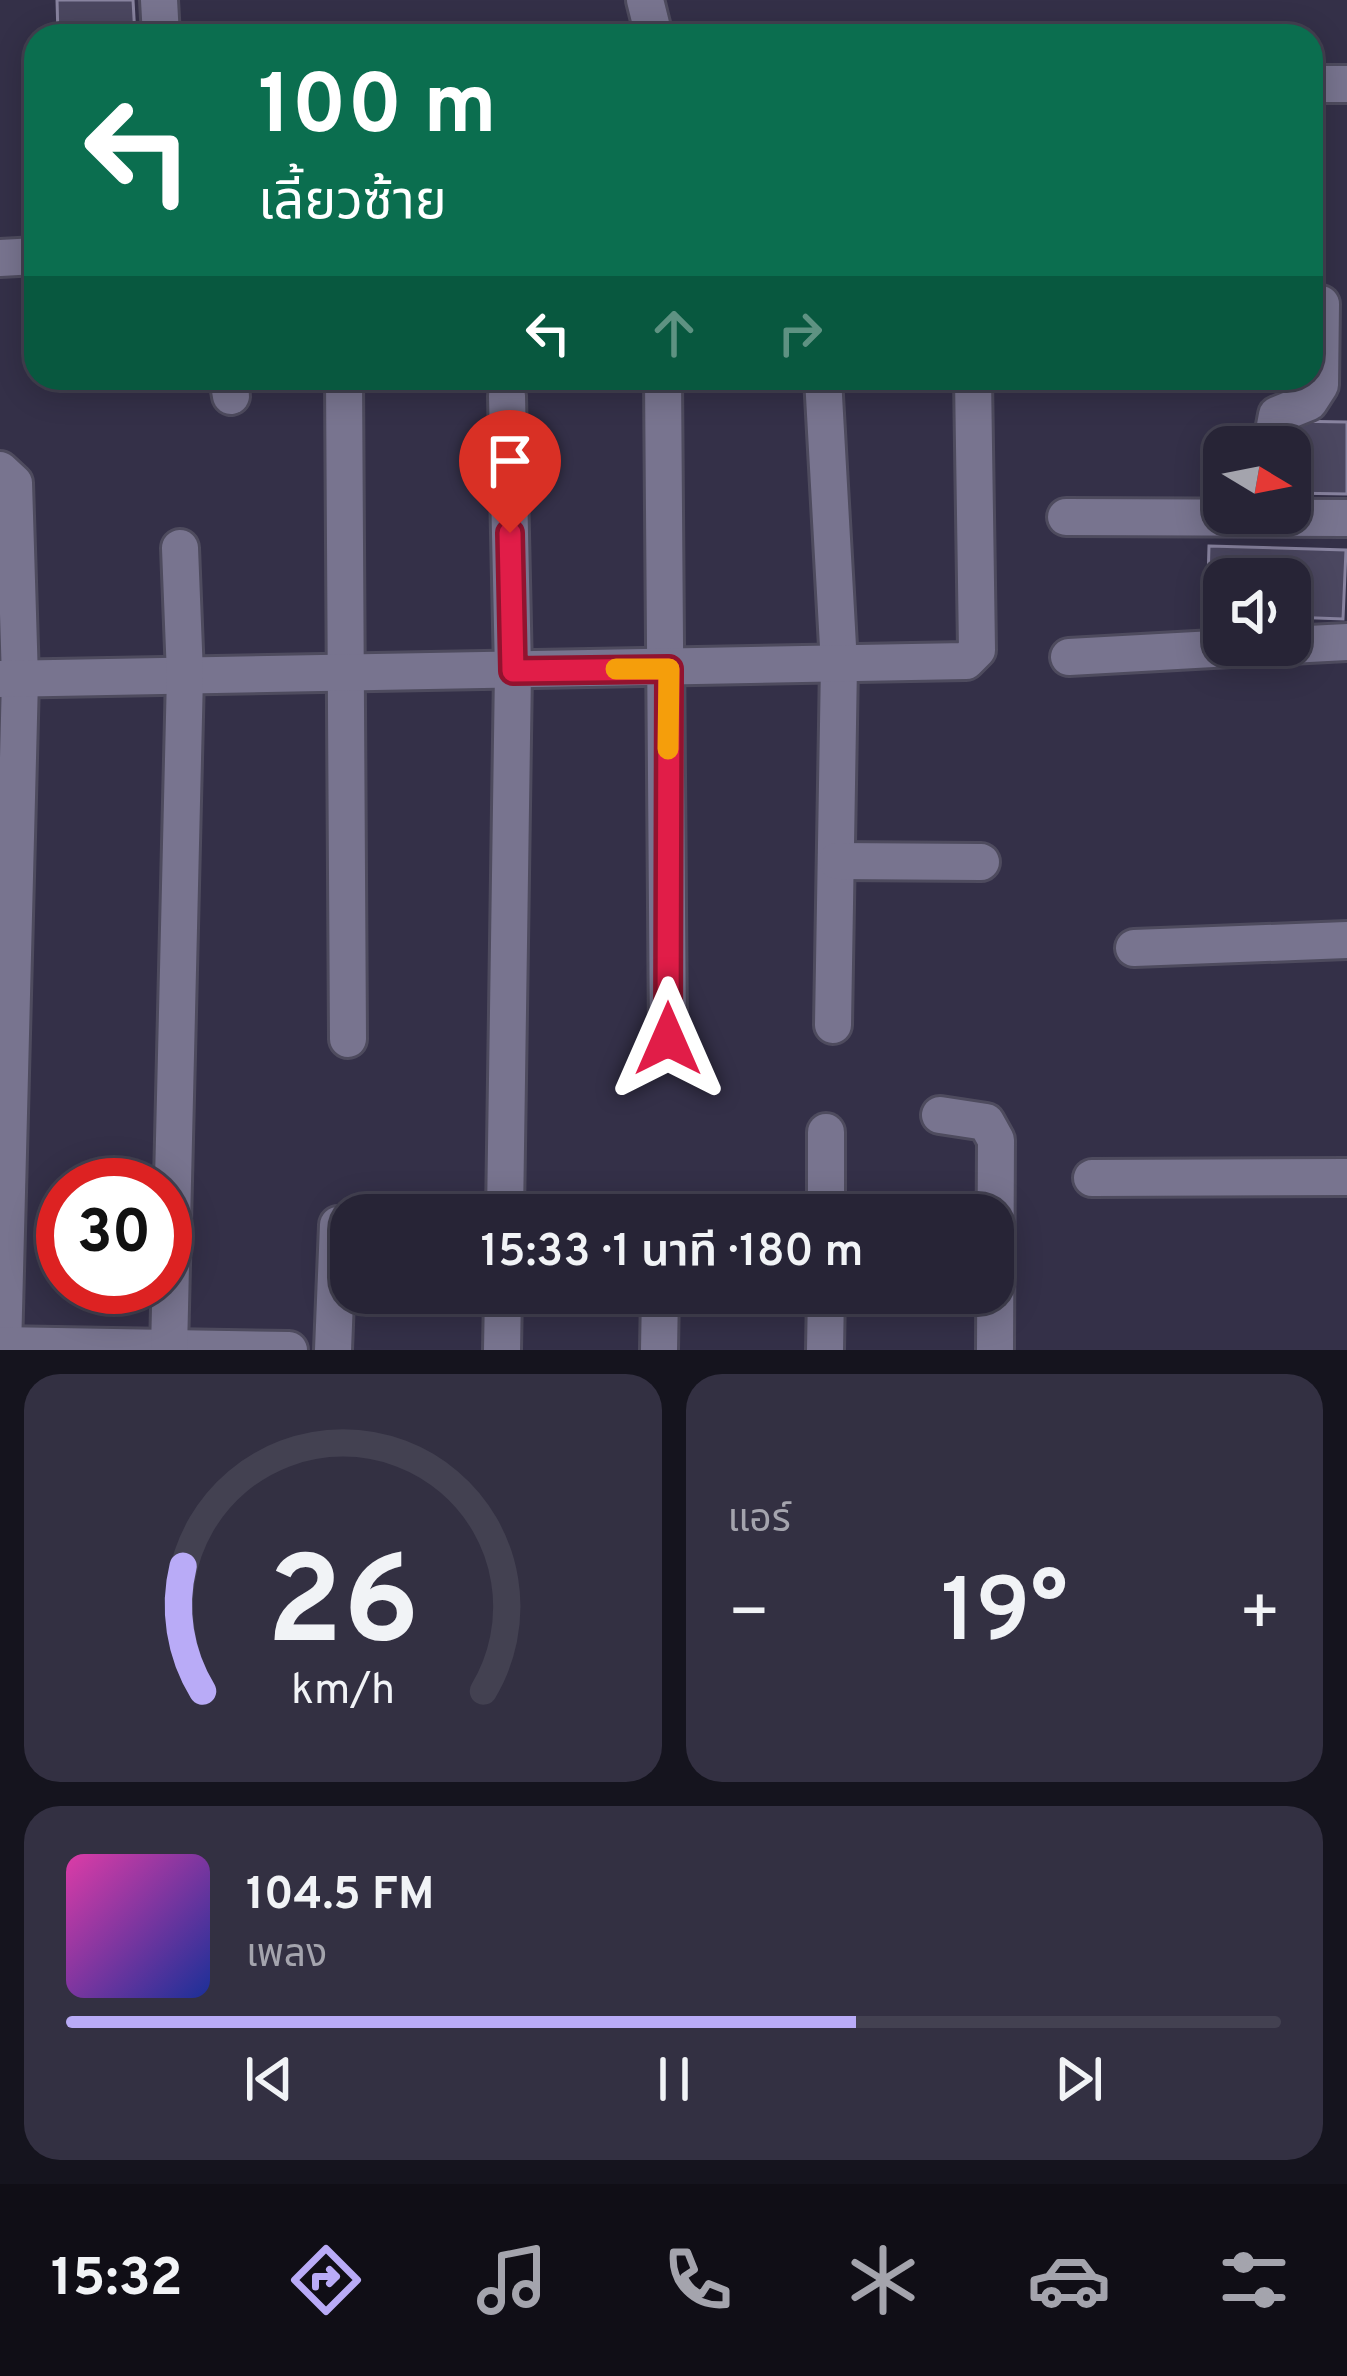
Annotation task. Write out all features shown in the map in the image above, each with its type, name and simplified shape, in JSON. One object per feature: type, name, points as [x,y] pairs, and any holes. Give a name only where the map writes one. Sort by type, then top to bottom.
[{"type":"street","points":[[1323,344],[1326,304]]},
{"type":"street","points":[[344,390],[348,1039]]},
{"type":"street","points":[[663,390],[669,669],[668,1039]]},
{"type":"street","points":[[824,390],[839,664],[833,1025]]},
{"type":"street","points":[[10,679],[669,669],[975,656],[973,390]]},
{"type":"street","points":[[1275,426],[1277,415],[1309,403],[1317,390]]},
{"type":"street","points":[[505,1194],[513,671],[507,396]]},
{"type":"street","points":[[0,470],[14,483],[2,1347],[289,1350]]},
{"type":"street","points":[[1066,517],[1203,516]]},
{"type":"street","points":[[1311,517],[1347,518]]},
{"type":"street","points":[[170,1348],[185,675],[180,548]]},
{"type":"street","points":[[1311,643],[1347,641]]},
{"type":"street","points":[[1070,657],[1203,650]]},
{"type":"street","points":[[837,861],[981,862]]},
{"type":"street","points":[[1134,948],[1347,940]]},
{"type":"street","points":[[940,1115],[986,1122],[996,1140],[995,1350]]},
{"type":"street","points":[[826,1132],[826,1194]]},
{"type":"street","points":[[1092,1178],[1347,1178]]},
{"type":"street","points":[[333,1350],[334,1314]]},
{"type":"street","points":[[502,1350],[503,1314]]},
{"type":"street","points":[[659,1350],[660,1314]]},
{"type":"street","points":[[826,1314],[826,1350]]},
{"type":"building","points":[[57,0],[133,0],[134,24],[58,24]]},
{"type":"building","points":[[1287,421],[1347,422],[1347,494],[1311,493],[1311,426],[1287,426]]},
{"type":"building","points":[[1209,546],[1346,550],[1343,619],[1311,618],[1311,558],[1209,558]]},
{"type":"slow traffic","points":[[616,669],[669,669],[668,749]]},
{"type":"route","points":[[510,533],[513,671],[669,669],[668,1039]]}]
